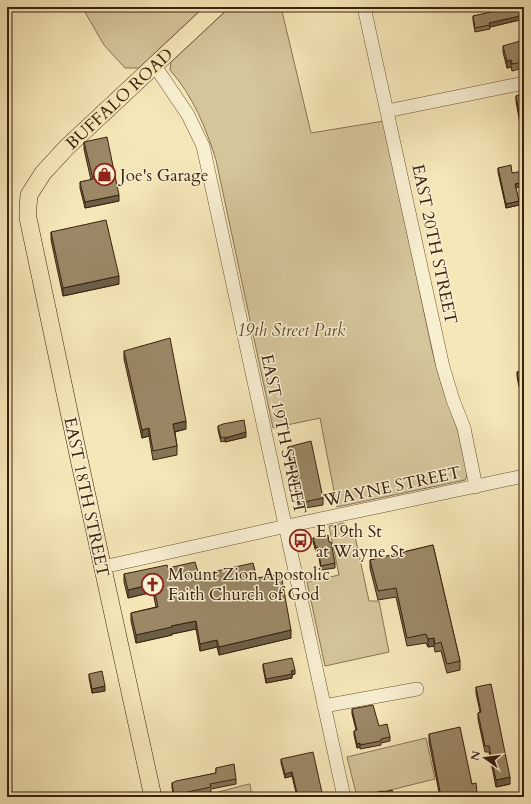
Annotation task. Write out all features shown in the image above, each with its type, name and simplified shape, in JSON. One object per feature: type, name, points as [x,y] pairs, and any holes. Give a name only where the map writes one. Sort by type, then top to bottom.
[{"type":"main road","name":"BUFFALO ROAD","points":[[29,195],[43,173],[67,148],[217,7]]},
{"type":"main road","name":"EAST 18TH STREET","points":[[29,195],[28,218],[153,797]]},
{"type":"street","name":"EAST 20TH STREET","points":[[364,7],[443,367],[453,400],[464,428],[476,487]]},
{"type":"street","name":"EAST 19TH STREET","points":[[155,66],[188,115],[203,146],[344,797]]},
{"type":"street","points":[[387,111],[524,83]]},
{"type":"street","name":"WAYNE STREET","points":[[103,568],[524,476]]},
{"type":"street","points":[[324,706],[417,689]]},
{"type":"green space","points":[[82,7],[204,7],[139,68],[125,68],[104,45]]},
{"type":"green space","name":"19th Street Park","points":[[230,7],[281,7],[311,133],[384,121],[432,350],[459,435],[466,463],[467,474],[465,480],[337,507],[320,418],[273,428],[216,160],[208,136],[192,101],[170,70],[171,62]]},
{"type":"green space","points":[[344,523],[355,536],[369,601],[379,601],[389,652],[325,666],[307,582],[339,575],[329,526]]},
{"type":"green space","points":[[426,738],[435,779],[357,797],[347,757]]},
{"type":"green space","points":[[249,784],[252,797],[199,797]]},
{"type":"building","points":[[490,7],[524,7],[524,15],[489,23],[490,25],[475,28],[473,16],[491,12]]},
{"type":"building","points":[[520,41],[524,42],[523,62],[512,64],[511,60],[507,61],[503,46]]},
{"type":"building","points":[[524,94],[524,124],[521,125],[516,96]]},
{"type":"building","points":[[107,137],[119,195],[85,202],[80,182],[93,179],[84,142]]},
{"type":"building","points":[[511,165],[512,173],[524,171],[524,182],[515,184],[519,201],[506,204],[498,168]]},
{"type":"building","points":[[106,220],[119,276],[63,288],[51,232]]},
{"type":"building","points":[[170,338],[186,421],[173,424],[177,446],[153,451],[149,428],[142,430],[124,351]]},
{"type":"building","points":[[524,370],[524,381],[519,383],[517,372]]},
{"type":"building","points":[[244,420],[246,432],[221,438],[218,426]]},
{"type":"building","points":[[311,441],[323,498],[299,503],[288,447]]},
{"type":"building","points":[[328,535],[329,542],[331,542],[335,563],[321,566],[318,547],[316,548],[313,538]]},
{"type":"building","points":[[433,545],[460,661],[447,664],[441,642],[435,644],[434,638],[428,639],[426,634],[407,638],[396,588],[378,591],[370,560]]},
{"type":"building","points":[[195,562],[199,575],[253,563],[257,578],[281,574],[291,630],[219,647],[217,640],[200,644],[196,621],[136,635],[131,613],[158,607],[153,584],[128,590],[124,574],[167,565],[168,568]]},
{"type":"building","points":[[292,658],[295,670],[291,671],[292,674],[266,679],[263,664]]},
{"type":"building","points":[[102,671],[105,686],[92,689],[89,674]]},
{"type":"building","points":[[491,684],[510,777],[496,780],[489,746],[485,746],[478,713],[481,712],[476,687]]},
{"type":"building","points":[[373,705],[379,726],[387,724],[390,737],[381,739],[381,741],[360,745],[360,743],[357,744],[354,731],[357,730],[352,709]]},
{"type":"building","points":[[460,727],[472,784],[476,783],[477,793],[475,794],[475,797],[441,797],[429,734]]},
{"type":"building","points":[[313,752],[323,797],[298,797],[292,772],[285,774],[281,759]]},
{"type":"building","points":[[234,764],[236,779],[210,784],[211,787],[174,795],[172,783],[216,773],[216,768]]},
{"type":"building","points":[[392,790],[394,797],[371,797],[373,793]]},
{"type":"place","name":"Joe's Garage","points":[[104,175]]},
{"type":"place","name":"E 19th St at Wayne St","points":[[300,541]]},
{"type":"place","name":"Mount Zion Apostolic Faith Church of God","points":[[152,584]]}]
